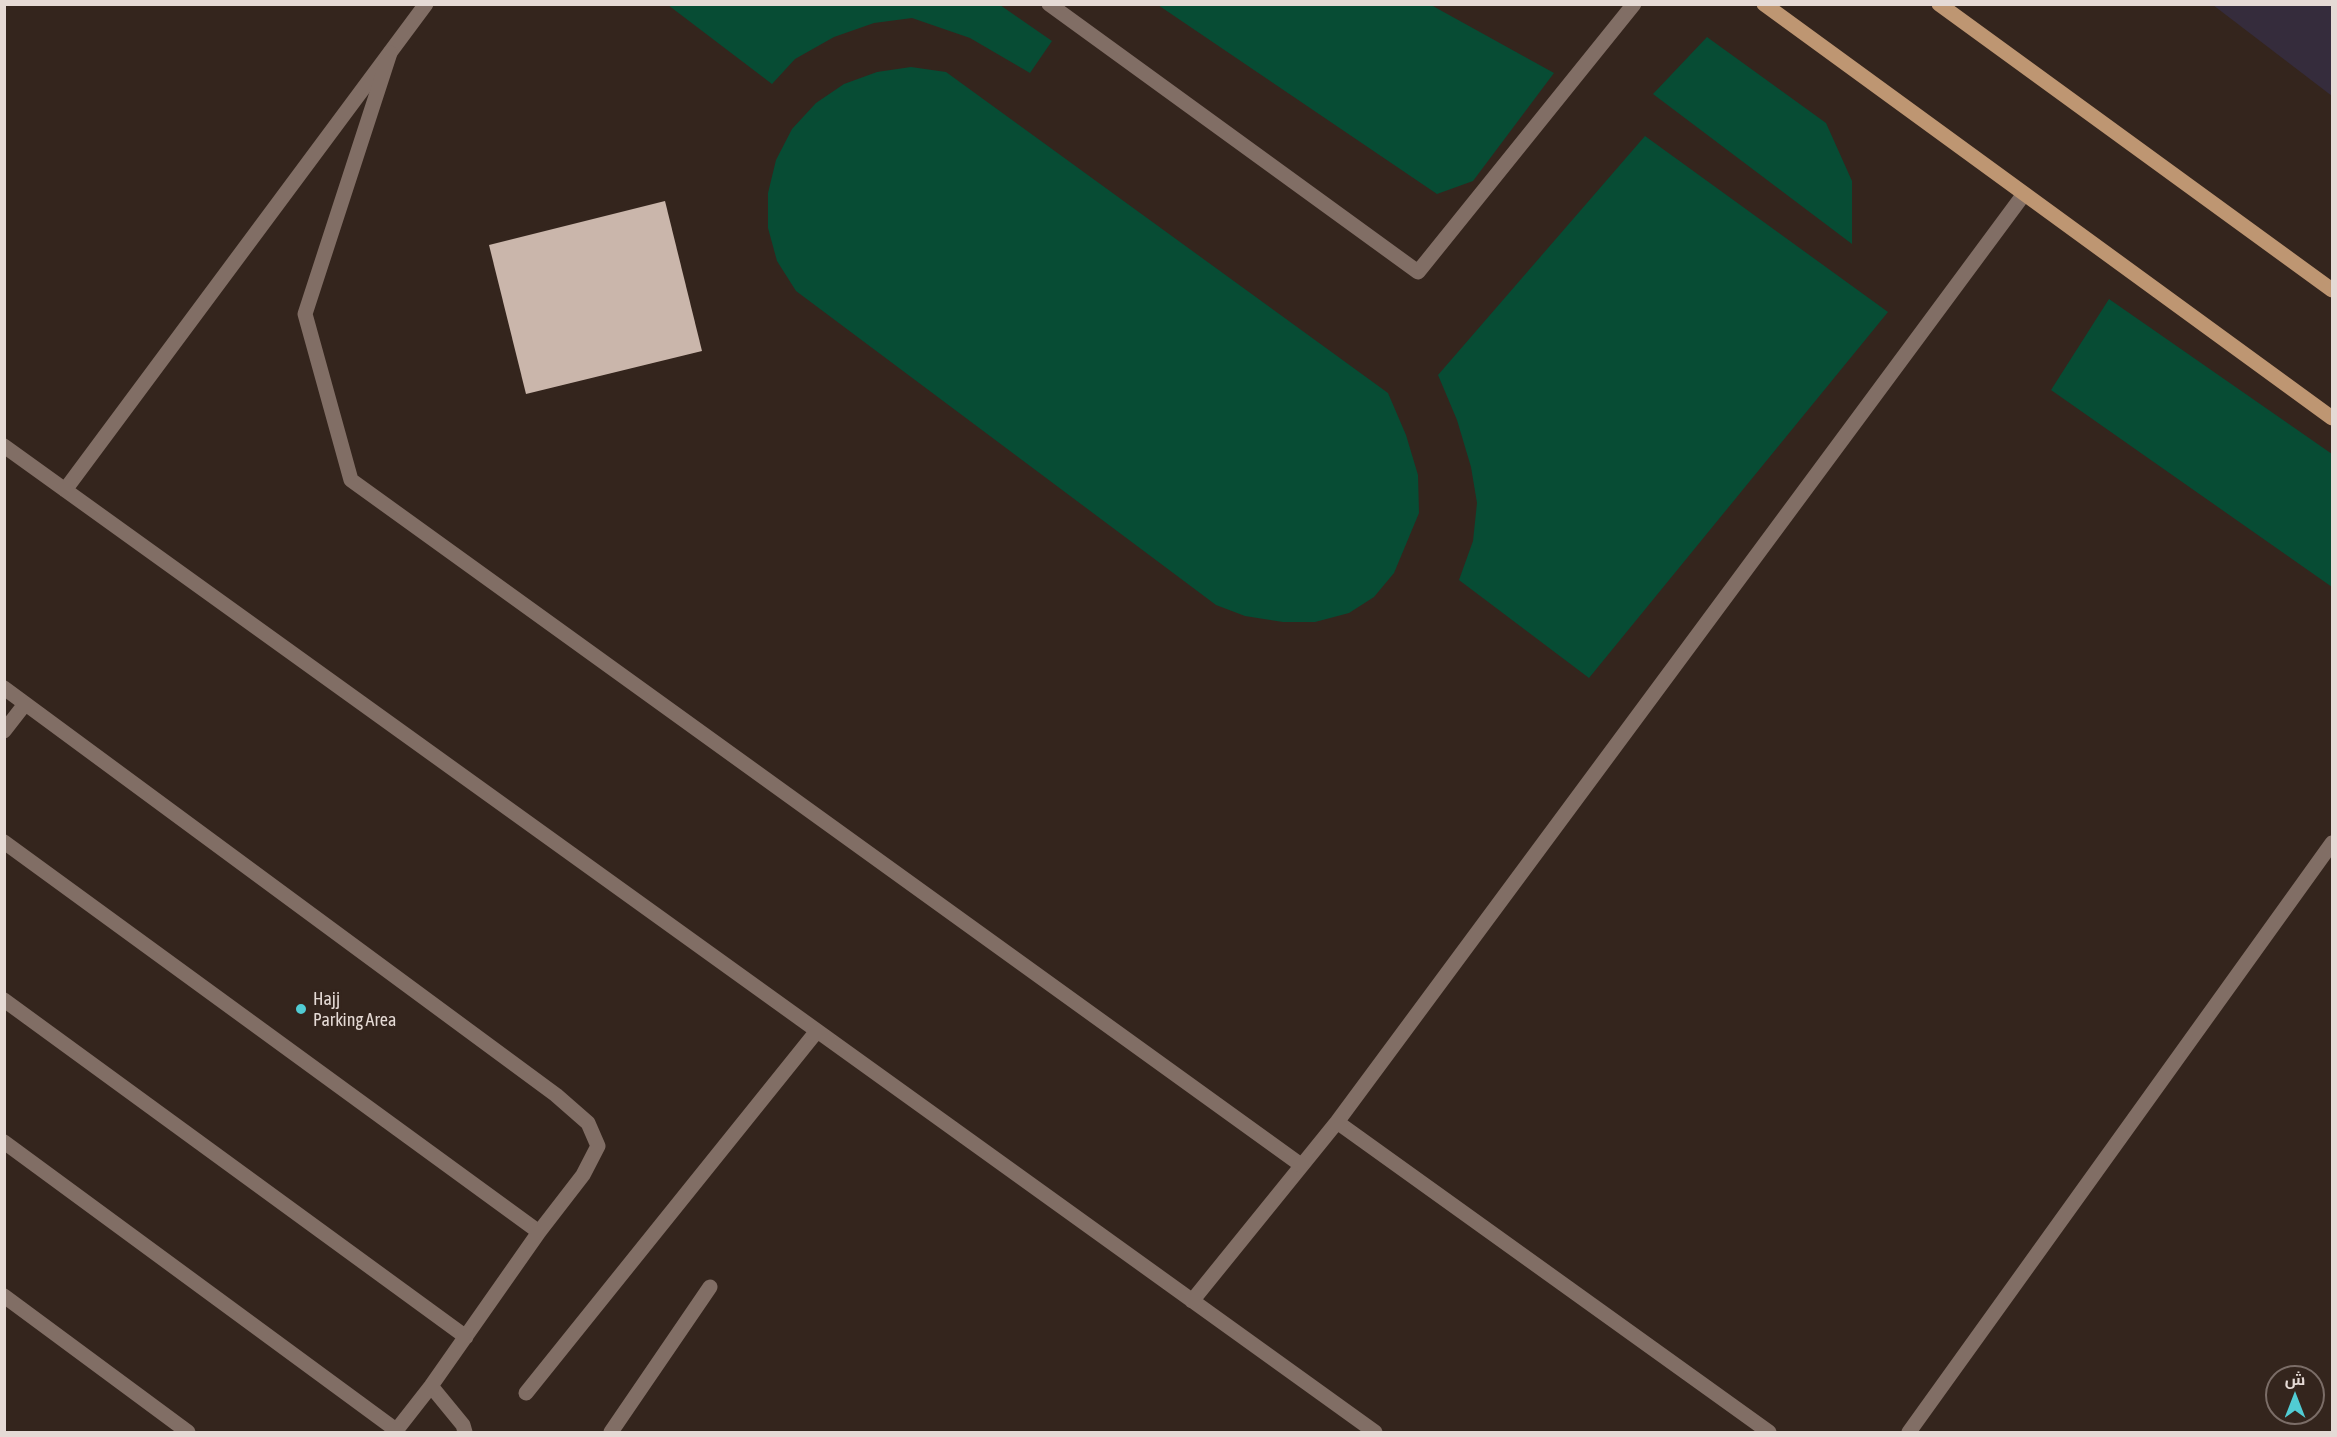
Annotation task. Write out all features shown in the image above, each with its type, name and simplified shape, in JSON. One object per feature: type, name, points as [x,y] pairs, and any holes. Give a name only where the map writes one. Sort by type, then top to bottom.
[{"type":"main road","points":[[1764,4],[2332,418]]},
{"type":"main road","points":[[1939,4],[2332,290]]},
{"type":"street","points":[[65,489],[426,4]]},
{"type":"street","points":[[1049,4],[1418,272],[1634,4]]},
{"type":"street","points":[[390,53],[305,314],[351,480],[1301,1165]]},
{"type":"street","points":[[1192,1301],[1337,1122],[2024,194]]},
{"type":"street","points":[[4,446],[1375,1432]]},
{"type":"street","points":[[4,688],[556,1095],[588,1123],[598,1146],[583,1175],[539,1232],[431,1386],[395,1431],[4,1142]]},
{"type":"street","points":[[4,731],[25,704]]},
{"type":"street","points":[[4,842],[539,1232]]},
{"type":"street","points":[[1909,1432],[2332,843]]},
{"type":"street","points":[[4,1000],[466,1337]]},
{"type":"street","points":[[526,1393],[817,1031]]},
{"type":"street","points":[[1337,1122],[1769,1432]]},
{"type":"street","points":[[611,1432],[710,1287]]},
{"type":"street","points":[[4,1296],[188,1432]]},
{"type":"street","points":[[431,1386],[463,1425],[465,1432]]},
{"type":"shaded area","points":[[2213,5],[2332,5],[2332,96]]},
{"type":"green space","points":[[668,5],[1000,5],[1052,41],[1030,73],[970,38],[912,18],[874,23],[834,37],[795,59],[772,84]]},
{"type":"green space","points":[[1158,5],[1431,5],[1554,73],[1473,181],[1437,194]]},
{"type":"green space","points":[[1707,37],[1826,123],[1852,181],[1852,244],[1653,94]]},
{"type":"green space","points":[[911,67],[946,72],[1388,393],[1406,435],[1418,475],[1419,513],[1394,573],[1374,597],[1349,613],[1315,622],[1283,622],[1245,616],[1216,605],[796,291],[777,261],[768,228],[768,193],[776,160],[792,129],[816,103],[844,84],[877,72]]},
{"type":"green space","points":[[1645,136],[1888,312],[1589,678],[1459,580],[1473,541],[1477,503],[1471,467],[1457,420],[1438,375]]},
{"type":"green space","points":[[2109,299],[2332,454],[2332,587],[2051,390]]},
{"type":"building","points":[[665,201],[702,351],[526,394],[489,245]]},
{"type":"place","name":"Hajj Parking Area","points":[[301,1009]]}]
